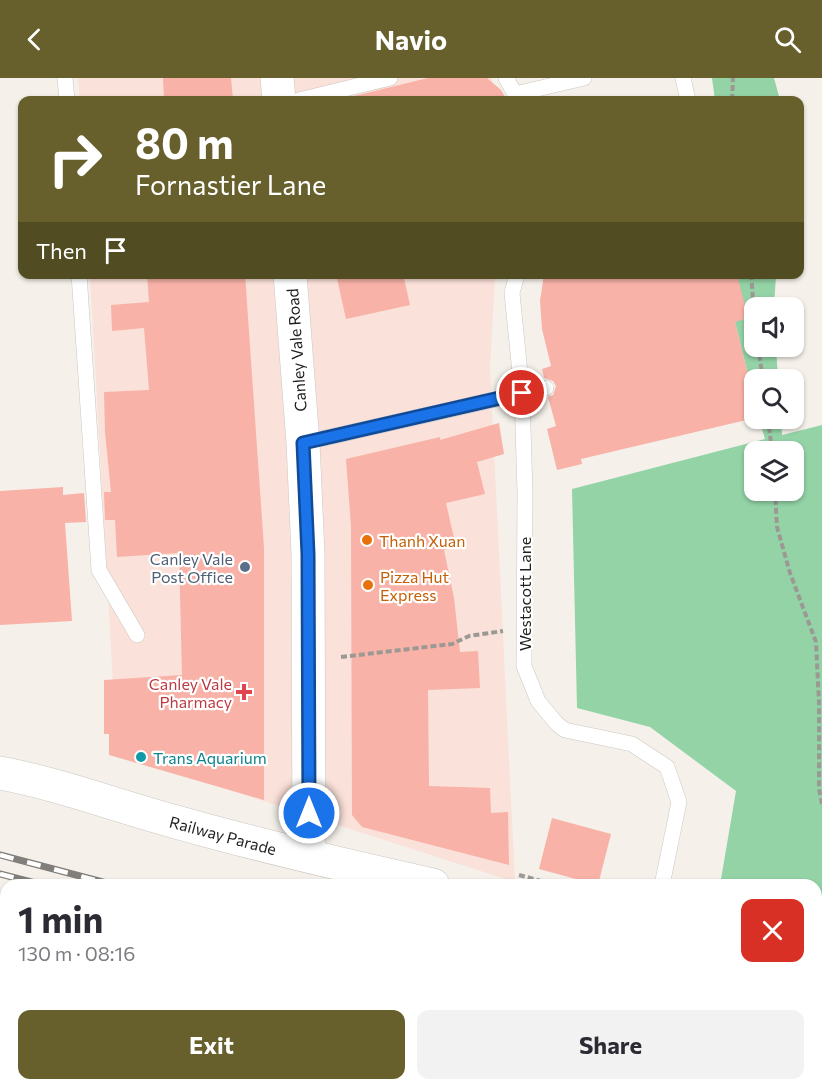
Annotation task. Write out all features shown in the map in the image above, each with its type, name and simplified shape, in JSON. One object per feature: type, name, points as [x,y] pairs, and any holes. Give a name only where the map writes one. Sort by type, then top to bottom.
[{"type":"main road","points":[[277,78],[279,96]]},
{"type":"main road","name":"Canley Vale Road","points":[[291,279],[308,554],[309,856]]},
{"type":"main road","name":"Railway Parade","points":[[3,770],[104,802],[265,847],[407,879]]},
{"type":"lane","points":[[65,78],[67,96]]},
{"type":"lane","points":[[316,96],[390,78]]},
{"type":"lane","points":[[506,78],[515,96]]},
{"type":"lane","points":[[520,96],[584,78]]},
{"type":"lane","points":[[683,78],[687,96]]},
{"type":"lane","points":[[78,279],[99,570],[137,635]]},
{"type":"lane","name":"Westacott Lane","points":[[516,279],[512,293],[522,393],[525,493],[524,666],[538,701],[565,730],[632,744],[667,767],[679,802],[663,879]]},
{"type":"lane","points":[[303,443],[546,388]]},
{"type":"path","points":[[732,96],[733,78]]},
{"type":"path","points":[[751,279],[753,297]]},
{"type":"path","points":[[776,501],[777,527],[790,573],[816,642],[819,789],[822,804]]},
{"type":"path","points":[[341,657],[452,644],[470,636],[524,628]]},
{"type":"path","points":[[519,875],[534,879]]},
{"type":"shaded area","points":[[78,78],[492,78],[493,96],[80,96]]},
{"type":"shaded area","points":[[90,279],[495,279],[490,368],[515,879],[506,879],[117,754]]},
{"type":"green space","points":[[712,78],[774,78],[779,96],[714,96]]},
{"type":"green space","points":[[737,279],[776,279],[775,297],[744,297],[744,357],[777,357],[777,369],[747,369],[735,322]]},
{"type":"green space","points":[[822,425],[822,879],[721,879],[736,791],[650,727],[577,708],[572,489],[744,444],[744,501],[804,501],[804,441],[757,441],[765,439],[762,429],[782,429],[782,435]]},
{"type":"building","points":[[163,78],[231,78],[233,96],[164,96]]},
{"type":"building","points":[[428,78],[487,78],[505,96],[354,96]]},
{"type":"building","points":[[147,279],[245,279],[264,548],[264,800],[109,755],[109,734],[104,734],[104,680],[182,675],[179,553],[117,557],[115,520],[105,520],[104,492],[111,492],[104,392],[149,390],[144,328],[112,331],[111,305],[149,302]]},
{"type":"building","points":[[337,279],[404,279],[410,305],[346,319]]},
{"type":"building","points":[[543,279],[738,279],[744,302],[744,319],[735,322],[747,369],[744,369],[744,421],[581,459],[582,464],[557,470],[547,429],[556,426],[548,397],[553,395],[556,386],[553,381],[544,378],[542,369],[551,366],[542,329],[540,301]]},
{"type":"building","points":[[499,423],[504,454],[477,462],[485,494],[446,503],[456,547],[444,550],[454,598],[460,652],[478,651],[480,688],[428,690],[429,786],[490,788],[491,813],[508,812],[509,865],[362,827],[352,815],[351,526],[346,459],[440,437],[440,440]]},
{"type":"building","points":[[63,487],[63,495],[84,493],[86,522],[65,523],[72,621],[0,625],[0,491]]},
{"type":"building","points":[[552,818],[611,834],[600,879],[576,879],[539,869]]},
{"type":"railway","points":[[0,855],[91,879]]},
{"type":"railway","points":[[0,874],[20,879]]},
{"type":"place","name":"Thanh Xuan","points":[[367,540]]},
{"type":"place","name":"Canley Vale Post Office","points":[[245,567]]},
{"type":"place","name":"Pizza Hut Express","points":[[368,585]]},
{"type":"place","name":"Canley Vale Pharmacy","points":[[244,692]]},
{"type":"place","name":"Trans Aquarium","points":[[141,757]]},
{"type":"route","points":[[309,813],[308,554],[303,443],[522,393]]}]
